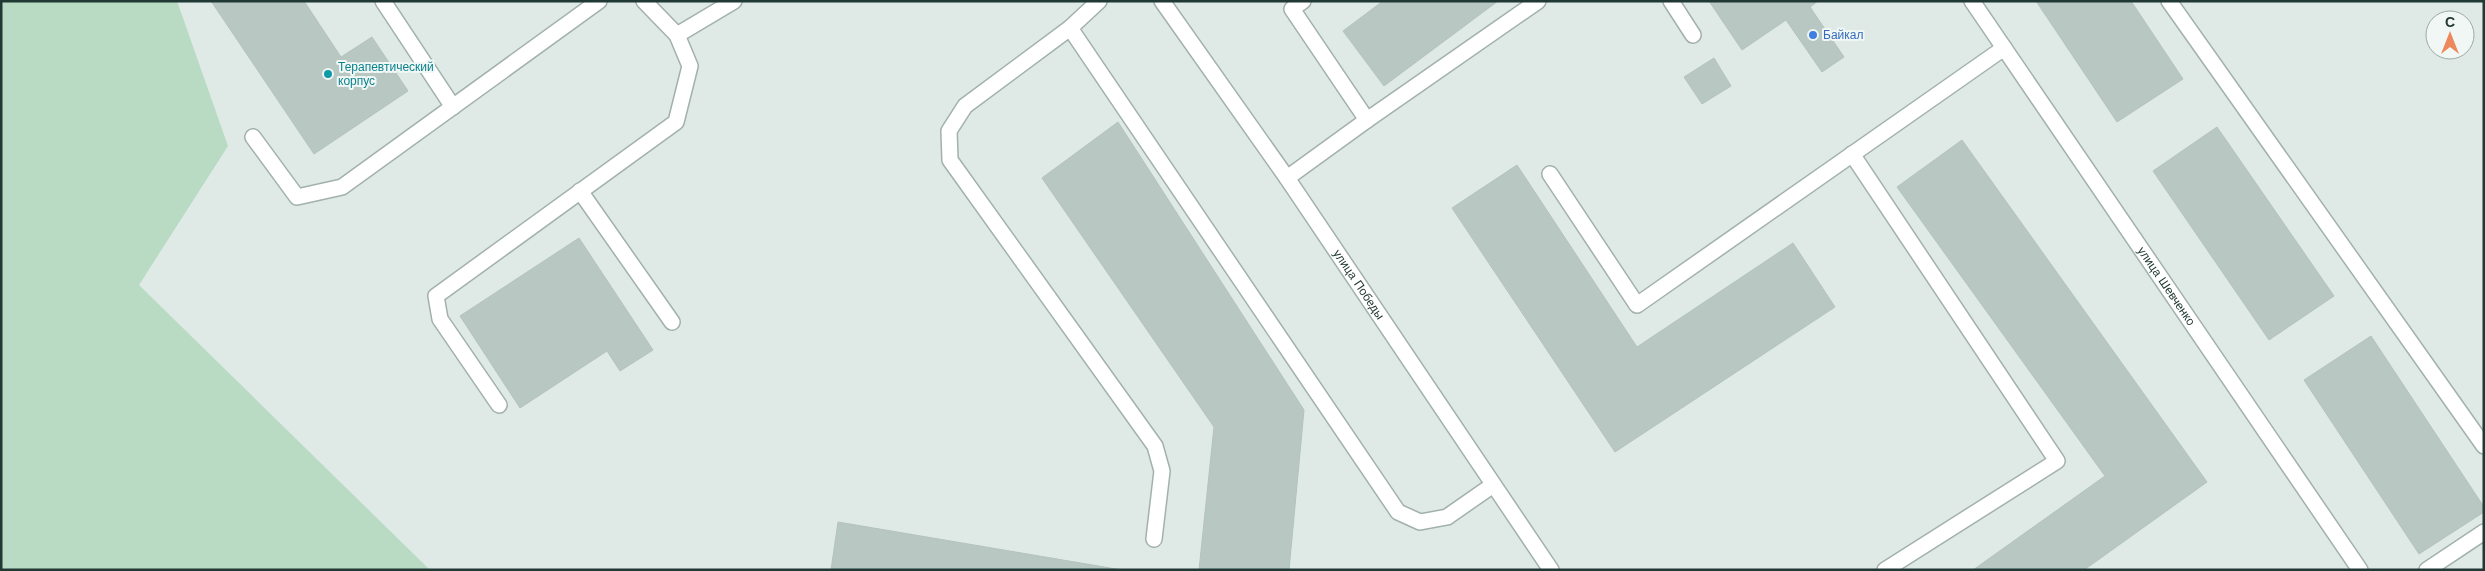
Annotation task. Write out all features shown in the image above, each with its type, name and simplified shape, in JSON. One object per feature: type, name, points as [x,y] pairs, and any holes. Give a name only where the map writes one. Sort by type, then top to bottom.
[{"type":"street","points":[[383,1],[453,107]]},
{"type":"street","points":[[254,137],[297,196],[342,187],[599,1]]},
{"type":"street","points":[[499,405],[440,319],[436,296],[676,122],[690,66],[677,34],[644,1]]},
{"type":"street","points":[[677,34],[734,1]]},
{"type":"street","points":[[1098,1],[1070,28],[965,106],[949,131],[950,160],[1155,446],[1162,471],[1154,539]]},
{"type":"street","name":"улица Победы","points":[[1162,1],[1287,178],[1551,570]]},
{"type":"street","points":[[1303,1],[1292,9],[1367,120]]},
{"type":"street","points":[[1287,178],[1538,1]]},
{"type":"street","points":[[1671,1],[1693,35]]},
{"type":"street","name":"улица Шевченко","points":[[1972,1],[2360,570]]},
{"type":"street","points":[[2169,1],[2478,428],[2484,446]]},
{"type":"street","points":[[1070,28],[1398,512],[1420,522],[1447,517],[1493,485]]},
{"type":"street","points":[[1550,174],[1636,305],[2004,48]]},
{"type":"street","points":[[1852,154],[2057,461],[1885,570]]},
{"type":"street","points":[[580,191],[672,322]]},
{"type":"street","points":[[2426,570],[2484,532]]},
{"type":"green space","points":[[1,1],[177,1],[228,146],[139,285],[430,570],[1,570]]},
{"type":"building","name":"Терапевтический корпус","points":[[211,1],[304,1],[341,57],[372,37],[408,91],[314,154]]},
{"type":"building","points":[[1383,1],[1498,1],[1384,86],[1343,31]]},
{"type":"building","name":"Байкал","points":[[1709,1],[1818,1],[1810,7],[1844,57],[1822,72],[1786,20],[1742,50]]},
{"type":"building","points":[[2036,1],[2131,1],[2183,79],[2117,122]]},
{"type":"building","points":[[1714,58],[1731,86],[1702,104],[1684,77]]},
{"type":"building","points":[[1118,122],[1304,410],[1289,570],[1199,570],[1214,427],[1042,178]]},
{"type":"building","points":[[2217,127],[2334,296],[2269,340],[2153,171]]},
{"type":"building","points":[[1962,140],[2207,482],[2084,570],[1973,570],[2105,476],[1897,187]]},
{"type":"building","points":[[1517,165],[1637,347],[1793,243],[1835,307],[1615,452],[1452,208]]},
{"type":"building","points":[[579,238],[653,350],[620,371],[607,351],[520,408],[460,316]]},
{"type":"building","points":[[2371,336],[2484,507],[2484,512],[2419,554],[2304,380]]},
{"type":"building","points":[[838,522],[1122,570],[831,570]]},
{"type":"place","name":"Байкал","points":[[1813,35]]},
{"type":"place","name":"Терапевтический корпус","points":[[328,74]]}]
